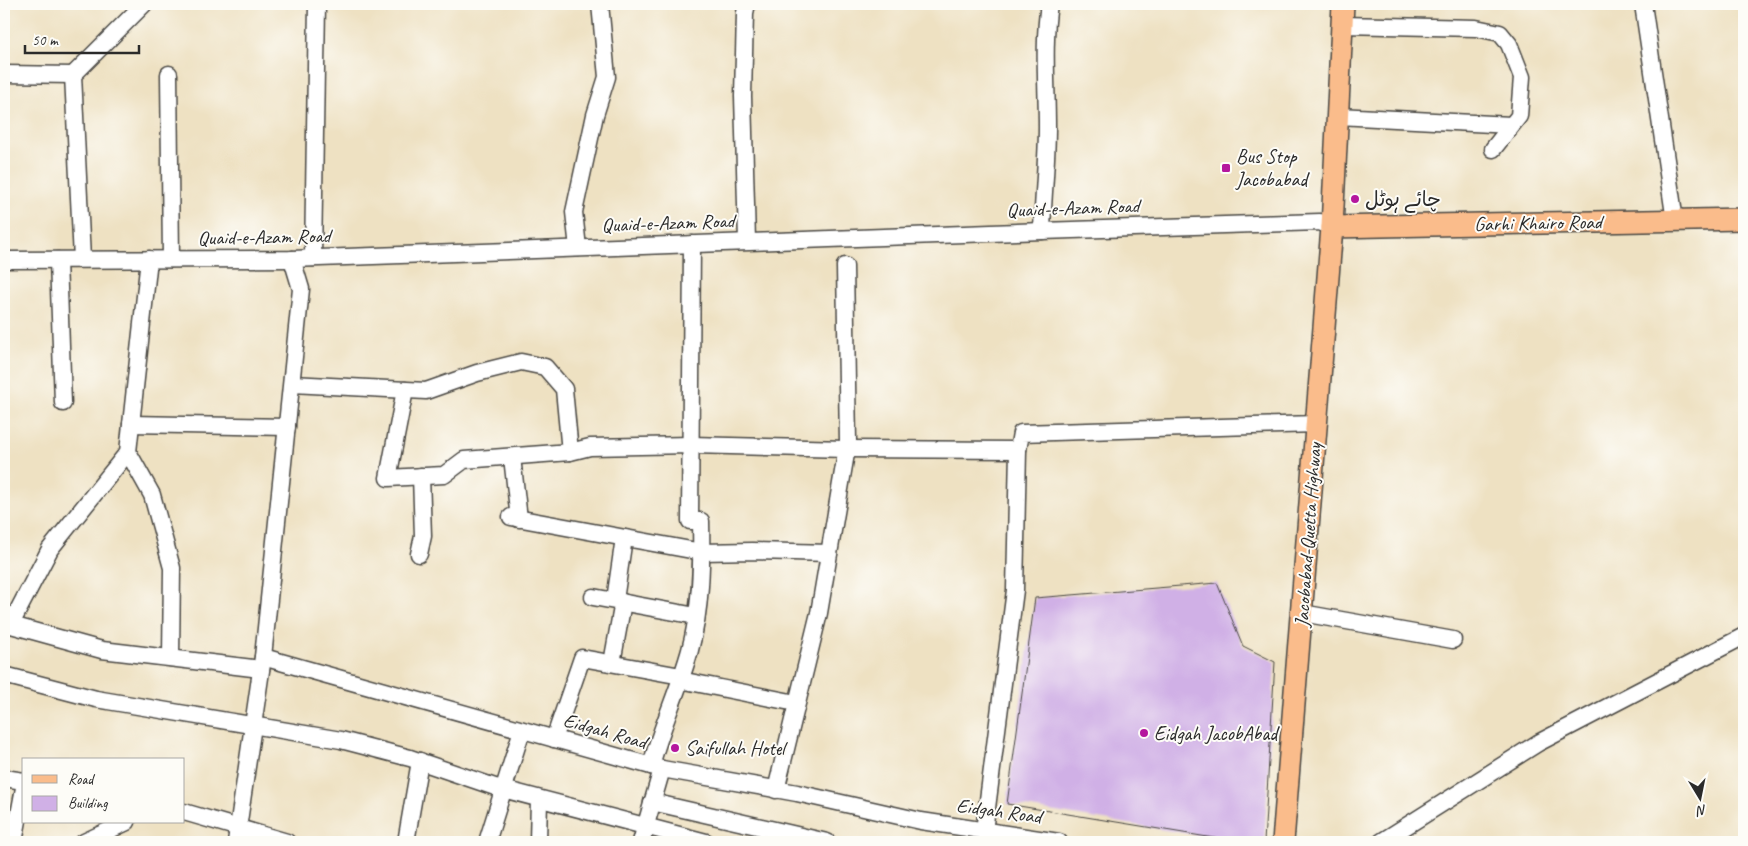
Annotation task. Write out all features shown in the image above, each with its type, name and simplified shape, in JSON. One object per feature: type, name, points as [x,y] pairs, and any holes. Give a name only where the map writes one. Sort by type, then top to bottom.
[{"type":"main road","name":"Jacobabad-Quetta Highway","points":[[1283,842],[1332,227],[1343,4]]},
{"type":"main road","name":"Garhi Khairo Road","points":[[1332,227],[1744,219]]},
{"type":"street","points":[[4,74],[74,75],[144,4]]},
{"type":"street","points":[[313,258],[317,4]]},
{"type":"street","points":[[578,248],[574,212],[595,115],[606,77],[600,4]]},
{"type":"street","points":[[747,4],[745,13],[743,96],[747,242]]},
{"type":"street","points":[[1042,230],[1047,129],[1046,46],[1049,4]]},
{"type":"street","points":[[1642,4],[1675,221]]},
{"type":"street","points":[[1342,25],[1476,28],[1500,33],[1509,44],[1522,77],[1519,116],[1493,150]]},
{"type":"street","points":[[169,74],[171,259]]},
{"type":"street","points":[[74,75],[82,260]]},
{"type":"street","points":[[1338,116],[1511,126]]},
{"type":"street","name":"Quaid-e-Azam Road","points":[[4,260],[313,258],[1042,230],[1320,222],[1332,227]]},
{"type":"street","points":[[640,842],[652,802],[661,733],[690,649],[696,616],[702,552],[701,521],[690,521],[692,244]]},
{"type":"street","points":[[238,835],[262,663],[301,289],[292,258]]},
{"type":"street","points":[[7,624],[50,549],[128,452],[148,259]]},
{"type":"street","points":[[58,260],[63,403]]},
{"type":"street","points":[[776,790],[819,613],[846,449],[845,266]]},
{"type":"street","points":[[292,384],[426,391],[477,373],[521,362],[545,367],[564,390],[570,452]]},
{"type":"street","points":[[405,390],[388,478],[444,475],[464,460],[570,452],[590,447],[691,445],[846,449],[1018,450]]},
{"type":"street","points":[[132,424],[287,427]]},
{"type":"street","points":[[984,830],[1016,590],[1018,450],[1021,433],[1317,424]]},
{"type":"street","points":[[128,452],[152,494],[172,568],[171,658]]},
{"type":"street","points":[[512,457],[515,518],[702,552],[829,553]]},
{"type":"street","points":[[419,554],[423,536],[421,476]]},
{"type":"street","points":[[612,663],[624,538]]},
{"type":"street","points":[[593,597],[696,616]]},
{"type":"street","points":[[1302,613],[1454,640]]},
{"type":"street","name":"Eidgah Road","points":[[7,624],[102,650],[171,658],[262,663],[522,730],[657,768],[776,790],[921,822],[984,830],[1030,840],[1059,842]]},
{"type":"street","points":[[1381,842],[1538,743],[1744,636]]},
{"type":"street","points":[[554,739],[582,658],[796,703]]},
{"type":"street","points":[[4,675],[96,699],[341,740],[420,761],[503,789],[706,842]]},
{"type":"street","points":[[487,842],[522,730]]},
{"type":"street","points":[[406,842],[420,761]]},
{"type":"street","points":[[4,778],[22,782]]},
{"type":"street","points":[[14,842],[22,799]]},
{"type":"street","points":[[538,842],[539,799]]},
{"type":"street","points":[[652,802],[827,842]]},
{"type":"street","points":[[185,812],[238,835],[287,842]]},
{"type":"street","points":[[84,842],[123,824]]},
{"type":"building","name":"Eidgah JacobAbad","points":[[1217,583],[1243,646],[1275,662],[1264,842],[1238,842],[1007,804],[1035,598]]},
{"type":"place","name":"Bus Stop Jacobabad","points":[[1226,168]]},
{"type":"place","name":"چائے ہوٹل","points":[[1355,199]]},
{"type":"place","name":"Eidgah JacobAbad","points":[[1144,733]]},
{"type":"place","name":"Saifullah Hotel","points":[[675,748]]}]
